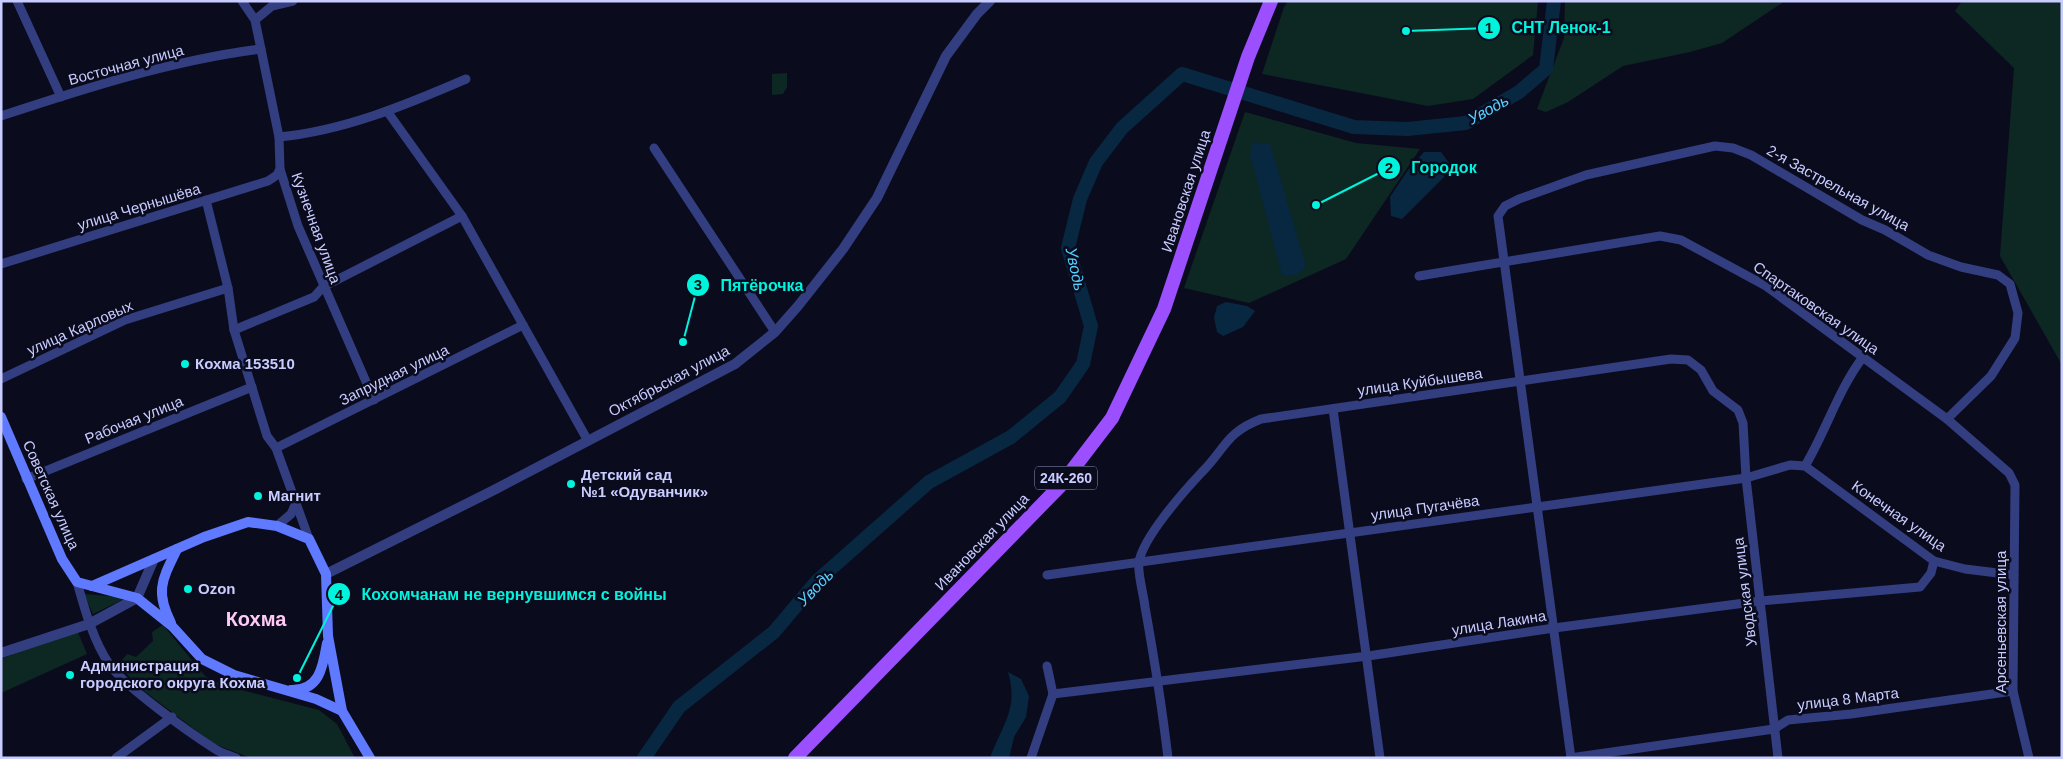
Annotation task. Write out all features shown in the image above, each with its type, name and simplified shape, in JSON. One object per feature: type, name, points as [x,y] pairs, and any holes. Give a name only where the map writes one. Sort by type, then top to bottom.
[{"type":"main road","name":"Ивановская улица","points":[[795,758],[1060,486],[1112,418],[1164,309],[1248,57],[1271,1]]},
{"type":"main road","name":"Советская улица","points":[[1,417],[26,479],[62,559],[77,582]]},
{"type":"main road","points":[[92,586],[177,549],[248,522],[278,526],[309,539],[326,574],[328,636],[342,711],[370,758]]},
{"type":"main road","points":[[172,626],[161,604],[161,588],[177,549]]},
{"type":"main road","points":[[77,582],[137,598],[172,626],[202,659],[234,675],[285,689],[327,703],[342,711]]},
{"type":"main road","points":[[285,689],[309,687],[316,681],[321,672],[328,636]]},
{"type":"street","points":[[17,1],[61,96]]},
{"type":"street","name":"Кузнечная улица","points":[[242,1],[255,20],[278,137],[280,169],[298,226],[323,287],[374,400]]},
{"type":"street","points":[[255,20],[272,6],[293,1]]},
{"type":"street","name":"Октябрьская улица","points":[[326,574],[735,364],[775,332],[843,250],[877,198],[946,56],[977,14],[990,1]]},
{"type":"street","name":"Восточная улица","points":[[1,116],[61,96],[214,55],[261,49]]},
{"type":"street","points":[[278,137],[311,134],[387,111],[420,100],[466,79]]},
{"type":"street","points":[[387,111],[462,216],[588,441]]},
{"type":"street","name":"2-я Застрельная улица","points":[[1504,262],[1498,216],[1505,206],[1519,199],[1586,175],[1715,146],[1733,148],[1751,155],[1862,220],[1885,230],[1928,255],[1961,267],[1998,275],[2010,284],[2018,313],[2015,338],[1991,376],[1947,419]]},
{"type":"street","points":[[654,148],[775,332]]},
{"type":"street","name":"улица Чернышёва","points":[[1,264],[268,181],[277,175],[280,169]]},
{"type":"street","points":[[206,200],[228,288],[234,330],[267,436],[276,448],[297,501],[309,539]]},
{"type":"street","points":[[234,330],[314,297],[323,287],[462,216]]},
{"type":"street","name":"Спартаковская улица","points":[[1419,276],[1660,236],[1681,240],[1766,286],[1863,357],[1947,419],[2009,473],[2015,485]]},
{"type":"street","points":[[1504,262],[1571,758]]},
{"type":"street","name":"улица Карловых","points":[[1,379],[125,320],[228,288]]},
{"type":"street","name":"Запрудная улица","points":[[276,448],[523,325]]},
{"type":"street","points":[[1805,466],[1821,438],[1852,372],[1863,357]]},
{"type":"street","name":"улица Куйбышева","points":[[1138,562],[1149,540],[1181,493],[1205,469],[1228,438],[1247,424],[1260,419],[1671,359],[1688,360],[1701,370],[1713,391],[1738,410],[1743,423]]},
{"type":"street","name":"Рабочая улица","points":[[26,479],[252,387]]},
{"type":"street","points":[[1334,408],[1380,758]]},
{"type":"street","name":"Уводская улица","points":[[1743,423],[1746,478],[1778,758]]},
{"type":"street","name":"улица Пугачёва","points":[[1047,575],[1746,478],[1790,465],[1805,466]]},
{"type":"street","name":"Конечная улица","points":[[1805,466],[1934,561],[1965,569],[2014,575]]},
{"type":"street","name":"Арсеньевская улица","points":[[2015,485],[2013,691],[2029,758]]},
{"type":"street","points":[[278,526],[291,514],[297,501]]},
{"type":"street","points":[[1,653],[89,624],[137,598],[154,559]]},
{"type":"street","name":"улица Лакина","points":[[1053,694],[1368,656],[1554,628],[1760,601],[1920,587],[1931,573],[1934,561]]},
{"type":"street","points":[[1138,562],[1159,682],[1168,758]]},
{"type":"street","name":"Советская улица","points":[[77,582],[89,624],[110,665],[131,685],[216,750],[236,758]]},
{"type":"street","points":[[1031,758],[1053,694],[1047,666]]},
{"type":"street","name":"улица 8 Марта","points":[[1571,758],[1774,729],[1788,720],[1851,714],[2013,691]]},
{"type":"street","points":[[116,758],[172,717]]},
{"type":"green space","points":[[1288,1],[1538,1],[1533,55],[1473,99],[1428,106],[1262,74],[1284,7]]},
{"type":"green space","points":[[1565,1],[1785,1],[1722,43],[1690,52],[1623,66],[1568,102],[1546,112],[1537,109],[1564,38]]},
{"type":"green space","points":[[1962,1],[2062,1],[2062,365],[2000,256],[2014,68],[1955,11]]},
{"type":"green space","points":[[787,73],[787,87],[783,94],[772,95],[772,74]]},
{"type":"green space","points":[[1245,112],[1356,143],[1420,149],[1346,259],[1249,303],[1184,288]]},
{"type":"green space","points":[[84,594],[121,597],[122,600],[93,614]]},
{"type":"green space","points":[[163,625],[205,676],[222,685],[319,710],[337,724],[355,758],[251,758],[214,744],[136,685],[119,664],[127,654],[136,657],[153,641],[152,632]]},
{"type":"green space","points":[[77,630],[87,654],[1,693],[1,659]]},
{"type":"water","points":[[1253,142],[1270,144],[1306,266],[1297,275],[1282,275],[1250,154]]},
{"type":"water","points":[[1424,152],[1441,152],[1449,163],[1444,177],[1402,219],[1391,216],[1390,197],[1408,170]]},
{"type":"water","points":[[1226,302],[1247,306],[1255,311],[1243,327],[1223,336],[1217,332],[1214,318],[1217,306]]},
{"type":"water","points":[[1008,672],[1021,679],[1029,696],[1026,717],[1014,737],[1009,758],[990,758],[1010,707],[1012,696]]},
{"type":"waterway","name":"Уводь","points":[[644,758],[679,707],[774,632],[817,581],[929,482],[1011,437],[1060,397],[1083,364],[1091,326],[1068,248],[1080,199],[1096,162],[1122,128],[1182,74],[1354,127],[1407,129],[1466,123],[1519,92],[1546,69],[1554,1]]},
{"type":"place","name":"СНТ Ленок-1","points":[[1406,31]]},
{"type":"place","name":"Городок","points":[[1316,205]]},
{"type":"place","name":"Пятёрочка","points":[[683,342]]},
{"type":"place","name":"Кохма 153510","points":[[185,364]]},
{"type":"place","name":"Детский сад №1 «Одуванчик»","points":[[571,484]]},
{"type":"place","name":"Магнит","points":[[258,496]]},
{"type":"place","name":"Ozon","points":[[188,589]]},
{"type":"place","name":"Администрация городского округа Кохма","points":[[70,675]]},
{"type":"place","name":"Кохомчанам не вернувшимся с войны","points":[[297,678]]},
{"type":"district","name":"Кохма","points":[[256,619]]}]
